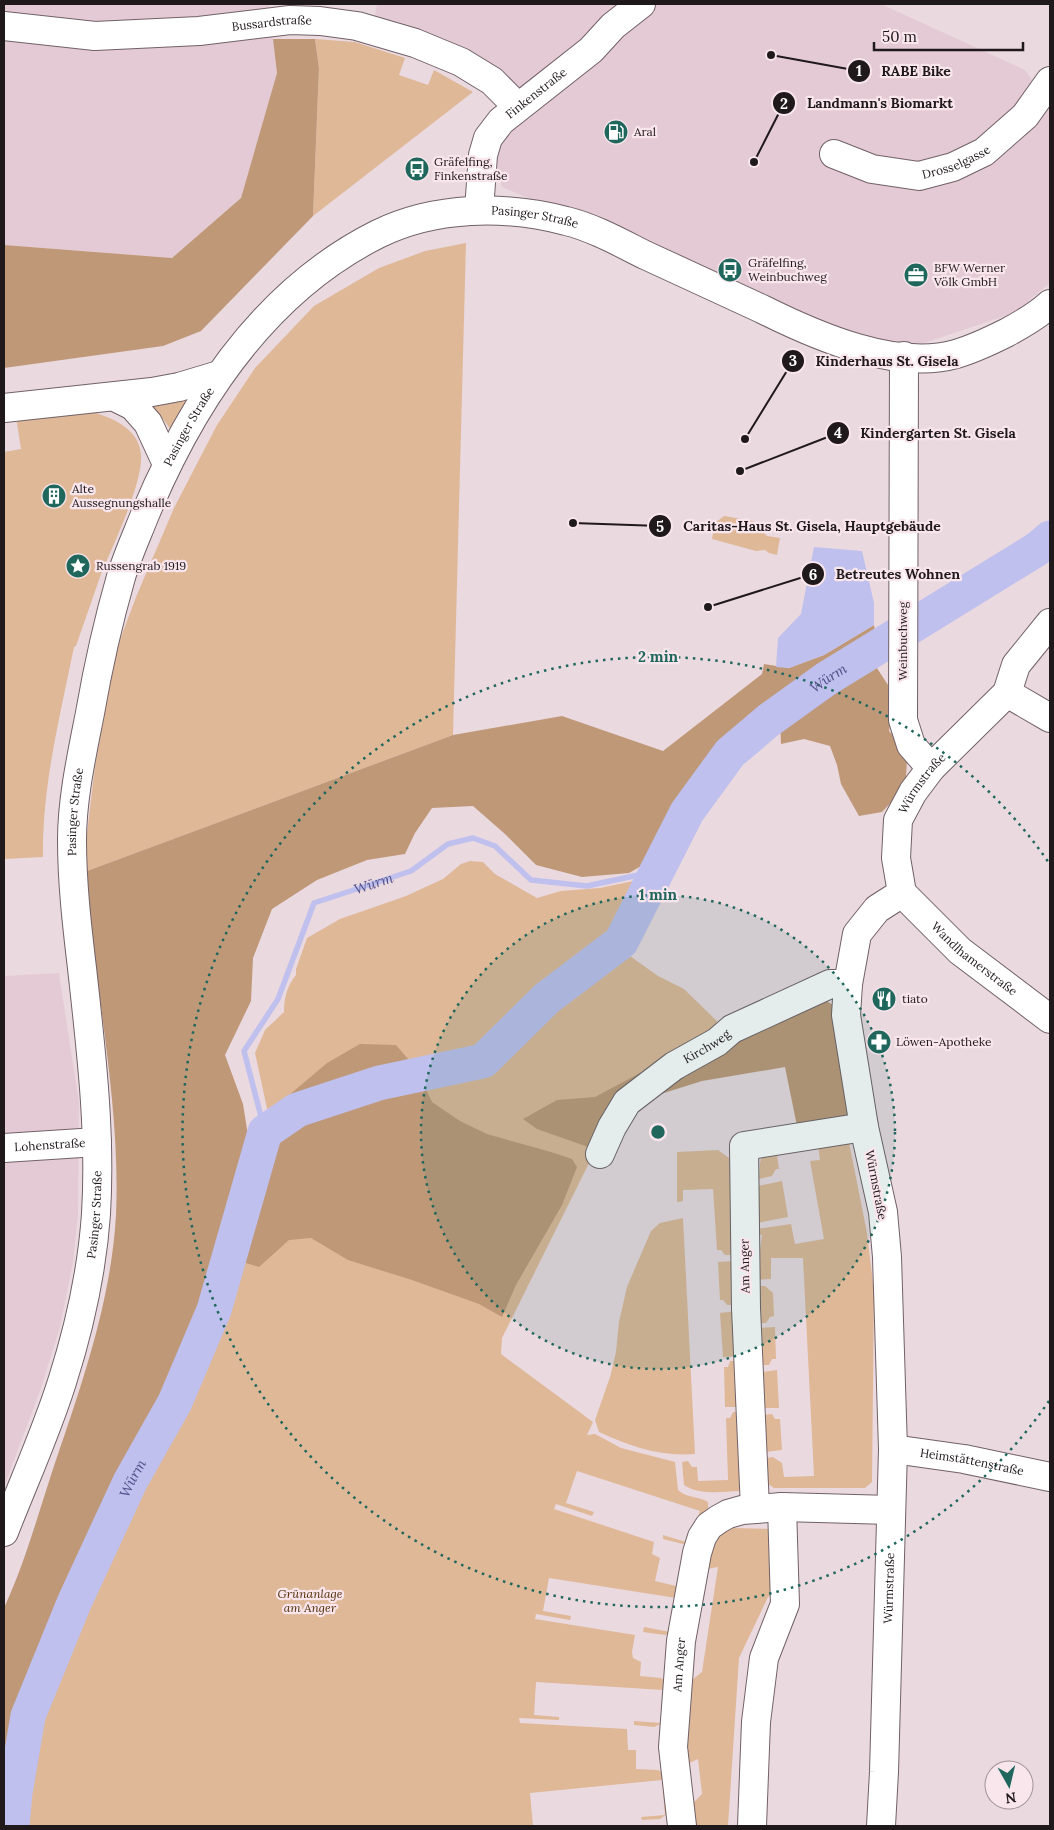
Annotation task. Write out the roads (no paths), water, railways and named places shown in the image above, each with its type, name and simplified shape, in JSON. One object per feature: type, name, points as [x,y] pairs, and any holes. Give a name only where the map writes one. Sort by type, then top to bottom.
[{"type":"street","name":"Finkenstraße","points":[[479,210],[483,155],[488,138],[501,121],[591,50],[613,26],[641,4]]},
{"type":"street","name":"Bussardstraße","points":[[4,26],[95,36],[199,31],[290,20],[320,21],[359,15],[414,43],[461,62],[492,81],[518,107]]},
{"type":"street","name":"Drosselgasse","points":[[834,154],[872,168],[918,176],[953,167],[984,152],[1025,116],[1050,81]]},
{"type":"street","name":"Pasinger Straße","points":[[4,1532],[61,1386],[76,1334],[90,1264],[96,1215],[97,1142],[95,1094],[73,884],[72,833],[80,764],[101,652],[123,572],[167,464],[219,375],[264,321],[295,290],[331,261],[376,235],[404,222],[447,213],[479,210],[522,213],[571,222],[794,325],[854,347],[878,353],[928,358],[955,355],[1013,329],[1041,312],[1050,304]]},
{"type":"street","name":"Weinbuchweg","points":[[904,356],[903,720],[912,745],[930,768]]},
{"type":"street","points":[[4,408],[114,397],[179,387],[219,375]]},
{"type":"street","points":[[114,397],[133,406],[148,423],[167,464]]},
{"type":"street","name":"Würmstraße","points":[[881,1826],[893,1450],[887,1257],[883,1212],[864,1127],[846,1016],[848,984],[857,934],[877,909],[902,893],[896,858],[898,820],[913,792],[930,768],[1007,693],[1016,664],[1050,623]]},
{"type":"street","points":[[1007,693],[1050,718]]},
{"type":"street","name":"Wandlhamerstraße","points":[[902,893],[960,951],[1050,1019]]},
{"type":"street","name":"Kirchweg","points":[[600,1154],[612,1127],[628,1102],[674,1066],[717,1042],[732,1030],[830,984],[848,984]]},
{"type":"street","name":"Am Anger","points":[[752,1826],[756,1722],[764,1658],[785,1604],[769,1507],[746,1308],[744,1146],[864,1127]]},
{"type":"street","name":"Lohenstraße","points":[[4,1148],[97,1142]]},
{"type":"street","name":"Heimstättenstraße","points":[[893,1450],[964,1459],[1050,1476]]},
{"type":"street","name":"Am Anger","points":[[682,1826],[673,1747],[681,1641],[697,1553],[702,1537],[709,1526],[728,1514],[769,1507],[891,1510]]},
{"type":"water","points":[[814,547],[862,551],[874,603],[874,625],[824,655],[789,668],[776,667],[778,638],[801,614]]},
{"type":"waterway","name":"Würm","points":[[12,1826],[15,1793],[28,1716],[74,1603],[130,1482],[175,1402],[214,1310],[265,1132],[297,1110],[379,1083],[483,1061],[547,998],[621,942],[687,812],[730,753],[769,720],[826,679],[1037,549],[1050,538]]},
{"type":"waterway","name":"Würm","points":[[265,1132],[244,1051],[278,999],[314,903],[411,871],[448,844],[473,838],[495,846],[531,880],[587,886],[657,871]]},
{"type":"place","name":"RABE Bike","points":[[771,55]]},
{"type":"place","name":"Aral","points":[[616,132]]},
{"type":"place","name":"Landmann's Biomarkt","points":[[754,162]]},
{"type":"place","name":"Gräfelfing, Finkenstraße","points":[[417,169]]},
{"type":"place","name":"Gräfelfing, Weinbuchweg","points":[[730,270]]},
{"type":"place","name":"BFW Werner Völk GmbH","points":[[916,275]]},
{"type":"place","name":"Kinderhaus St. Gisela","points":[[745,439]]},
{"type":"place","name":"Kindergarten St. Gisela","points":[[740,471]]},
{"type":"place","name":"Alte Aussegnungshalle","points":[[54,496]]},
{"type":"place","name":"Caritas-Haus St. Gisela, Hauptgebäude","points":[[573,523]]},
{"type":"place","name":"Russengrab 1919","points":[[78,566]]},
{"type":"place","name":"Betreutes Wohnen","points":[[708,607]]},
{"type":"place","name":"tiato","points":[[884,999]]},
{"type":"place","name":"Löwen-Apotheke","points":[[879,1042]]},
{"type":"park label","name":"Grünanlage am Anger","points":[[310,1601]]}]
